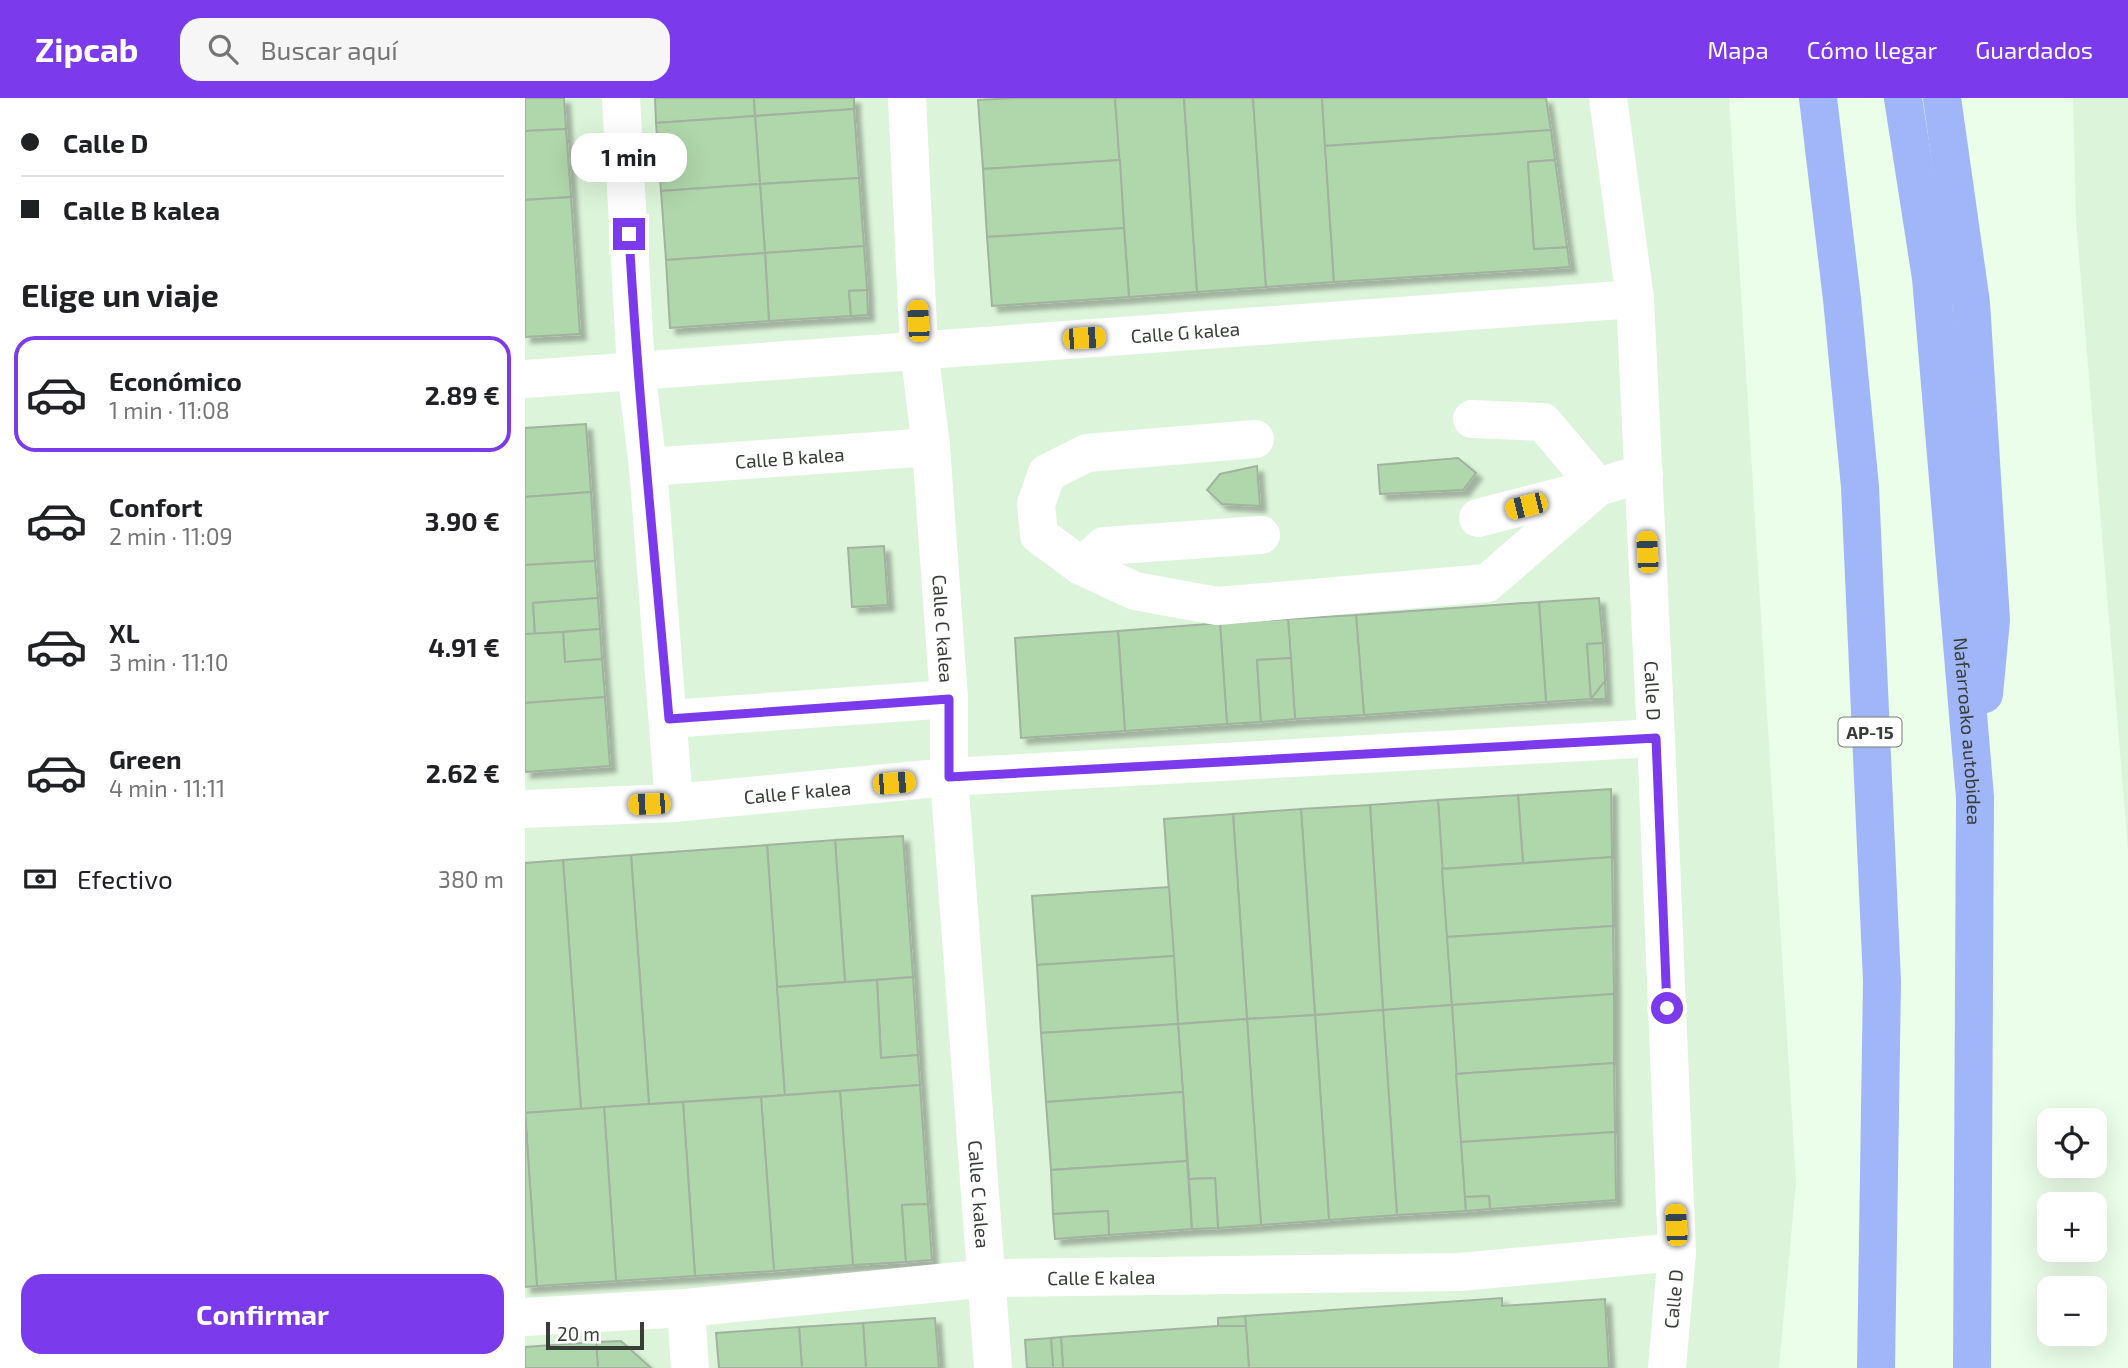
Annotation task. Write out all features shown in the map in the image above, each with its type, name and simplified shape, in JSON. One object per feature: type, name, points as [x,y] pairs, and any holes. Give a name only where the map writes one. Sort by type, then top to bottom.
[{"type":"highway","name":"AP-15","points":[[1818,98],[1842,299],[1860,487],[1882,981],[1876,1368]]},
{"type":"highway","name":"Nafarroako autobidea","points":[[1903,98],[1931,278],[1975,797],[1972,1368]]},
{"type":"highway","points":[[1942,98],[1971,303],[1991,620],[1975,797]]},
{"type":"street","points":[[621,98],[636,369],[648,467],[674,803]]},
{"type":"street","name":"Calle C kalea","points":[[907,98],[919,349],[931,447],[949,699],[949,777],[989,1278],[993,1368]]},
{"type":"street","name":"Calle D","points":[[1608,98],[1635,299],[1644,473],[1677,1252],[1667,1368]]},
{"type":"street","name":"Calle G kalea","points":[[525,379],[1635,299]]},
{"type":"street","points":[[1472,419],[1543,422],[1598,487]]},
{"type":"street","points":[[1255,439],[1087,453],[1047,473],[1036,504],[1039,535],[1081,566],[1135,591],[1217,606],[1486,583],[1598,487]]},
{"type":"street","name":"Calle B kalea","points":[[648,467],[931,447]]},
{"type":"street","points":[[1478,518],[1644,473]]},
{"type":"street","points":[[1081,566],[1104,546],[1261,535]]},
{"type":"street","points":[[669,719],[949,699]]},
{"type":"street","name":"Calle F kalea","points":[[525,809],[674,803],[949,777],[1656,738]]},
{"type":"street","name":"Calle E kalea","points":[[525,1317],[686,1308],[989,1278],[1460,1272],[1677,1252]]},
{"type":"street","points":[[686,1308],[690,1368]]},
{"type":"shaded area","points":[[525,98],[1729,98],[1796,1182],[1779,1368],[525,1368]]},
{"type":"shaded area","points":[[2073,98],[2128,98],[2128,849],[2076,221]]},
{"type":"building","points":[[525,98],[564,98],[566,129],[525,131]]},
{"type":"building","points":[[655,98],[754,98],[755,116],[656,123]]},
{"type":"building","points":[[754,98],[854,98],[854,109],[755,116]]},
{"type":"building","points":[[1115,98],[1120,160],[983,169],[978,100]]},
{"type":"building","points":[[1115,98],[1184,98],[1197,292],[1129,297]]},
{"type":"building","points":[[1184,98],[1253,98],[1266,287],[1197,292]]},
{"type":"building","points":[[1253,98],[1322,98],[1334,282],[1266,287]]},
{"type":"building","points":[[1322,98],[1546,98],[1551,130],[1325,146]]},
{"type":"building","points":[[854,109],[859,178],[760,184],[755,116]]},
{"type":"building","points":[[755,116],[760,184],[661,191],[656,123]]},
{"type":"building","points":[[566,129],[571,197],[525,200],[525,131]]},
{"type":"building","points":[[1551,130],[1555,160],[1528,162],[1534,249],[1567,247],[1570,267],[1334,282],[1325,146]]},
{"type":"building","points":[[1120,160],[1124,228],[987,237],[983,169]]},
{"type":"building","points":[[1555,160],[1567,247],[1534,249],[1528,162]]},
{"type":"building","points":[[859,178],[864,246],[765,253],[760,184]]},
{"type":"building","points":[[760,184],[765,253],[666,260],[661,191]]},
{"type":"building","points":[[571,197],[580,334],[525,337],[525,200]]},
{"type":"building","points":[[1124,228],[1129,297],[992,306],[987,237]]},
{"type":"building","points":[[864,246],[867,290],[849,291],[851,316],[769,321],[765,253]]},
{"type":"building","points":[[765,253],[769,321],[670,328],[666,260]]},
{"type":"building","points":[[867,290],[868,315],[851,316],[849,291]]},
{"type":"building","points":[[586,424],[591,492],[525,497],[525,428]]},
{"type":"building","points":[[1458,458],[1476,473],[1463,490],[1380,494],[1378,465]]},
{"type":"building","points":[[1257,466],[1260,506],[1222,504],[1207,490],[1220,474]]},
{"type":"building","points":[[591,492],[595,561],[525,565],[525,497]]},
{"type":"building","points":[[884,546],[888,605],[852,607],[848,548]]},
{"type":"building","points":[[595,561],[598,598],[533,603],[535,634],[525,634],[525,565]]},
{"type":"building","points":[[598,598],[600,629],[535,634],[533,603]]},
{"type":"building","points":[[1599,598],[1603,643],[1587,644],[1591,699],[1546,702],[1539,602]]},
{"type":"building","points":[[1539,602],[1546,702],[1364,715],[1356,615]]},
{"type":"building","points":[[1356,615],[1364,715],[1295,719],[1288,619]]},
{"type":"building","points":[[1288,619],[1291,658],[1257,660],[1261,722],[1227,724],[1220,623]]},
{"type":"building","points":[[1220,623],[1227,724],[1125,731],[1118,631]]},
{"type":"building","points":[[600,629],[602,659],[565,662],[563,632]]},
{"type":"building","points":[[1118,631],[1125,731],[1021,738],[1015,638]]},
{"type":"building","points":[[563,632],[565,662],[602,659],[605,697],[525,703],[525,634]]},
{"type":"building","points":[[1603,643],[1605,681],[1591,699],[1587,644]]},
{"type":"building","points":[[1291,658],[1295,719],[1261,722],[1257,660]]},
{"type":"building","points":[[1605,681],[1606,699],[1591,699]]},
{"type":"building","points":[[605,697],[610,766],[525,772],[525,703]]},
{"type":"building","points":[[1611,789],[1612,857],[1523,863],[1518,795]]},
{"type":"building","points":[[1518,795],[1523,863],[1442,869],[1438,800]]},
{"type":"building","points":[[1438,800],[1452,1005],[1383,1010],[1370,805]]},
{"type":"building","points":[[1370,805],[1383,1010],[1315,1015],[1301,809]]},
{"type":"building","points":[[1301,809],[1315,1015],[1247,1019],[1233,814]]},
{"type":"building","points":[[1233,814],[1247,1019],[1178,1024],[1164,819]]},
{"type":"building","points":[[903,836],[913,977],[845,982],[835,840]]},
{"type":"building","points":[[835,840],[845,982],[777,987],[767,845]]},
{"type":"building","points":[[767,845],[785,1095],[649,1104],[631,855]]},
{"type":"building","points":[[631,855],[649,1104],[581,1109],[563,860]]},
{"type":"building","points":[[1612,857],[1613,926],[1447,937],[1442,869]]},
{"type":"building","points":[[563,860],[581,1109],[525,1113],[525,863]]},
{"type":"building","points":[[1169,887],[1174,956],[1037,965],[1032,896]]},
{"type":"building","points":[[1613,926],[1614,994],[1452,1005],[1447,937]]},
{"type":"building","points":[[1174,956],[1178,1024],[1041,1033],[1037,965]]},
{"type":"building","points":[[913,977],[918,1055],[881,1058],[877,980]]},
{"type":"building","points":[[877,980],[881,1058],[918,1055],[920,1085],[785,1095],[777,987]]},
{"type":"building","points":[[1614,994],[1614,1063],[1456,1074],[1452,1005]]},
{"type":"building","points":[[1452,1005],[1466,1211],[1397,1215],[1383,1010]]},
{"type":"building","points":[[1383,1010],[1397,1215],[1329,1220],[1315,1015]]},
{"type":"building","points":[[1315,1015],[1329,1220],[1261,1225],[1247,1019]]},
{"type":"building","points":[[1247,1019],[1261,1225],[1218,1228],[1215,1178],[1189,1179],[1178,1024]]},
{"type":"building","points":[[1178,1024],[1183,1092],[1046,1102],[1041,1033]]},
{"type":"building","points":[[1614,1063],[1615,1132],[1461,1142],[1456,1074]]},
{"type":"building","points":[[920,1085],[928,1204],[902,1205],[906,1262],[853,1265],[840,1091]]},
{"type":"building","points":[[840,1091],[853,1265],[774,1271],[761,1097]]},
{"type":"building","points":[[1183,1092],[1187,1161],[1051,1170],[1046,1102]]},
{"type":"building","points":[[761,1097],[774,1271],[695,1276],[683,1102]]},
{"type":"building","points":[[683,1102],[695,1276],[616,1281],[604,1107]]},
{"type":"building","points":[[604,1107],[616,1281],[537,1286],[525,1113]]},
{"type":"building","points":[[525,1113],[537,1286],[525,1287]]},
{"type":"building","points":[[1615,1132],[1616,1200],[1490,1209],[1489,1196],[1465,1197],[1461,1142]]},
{"type":"building","points":[[1187,1161],[1192,1229],[1109,1235],[1108,1211],[1053,1214],[1051,1170]]},
{"type":"building","points":[[1215,1178],[1218,1228],[1192,1229],[1189,1179]]},
{"type":"building","points":[[1489,1196],[1490,1209],[1466,1211],[1465,1197]]},
{"type":"building","points":[[928,1204],[932,1260],[906,1262],[902,1205]]},
{"type":"building","points":[[1108,1211],[1109,1235],[1055,1239],[1053,1214]]},
{"type":"building","points":[[1502,1298],[1502,1306],[1605,1299],[1609,1368],[1249,1368],[1245,1316]]},
{"type":"building","points":[[1245,1316],[1246,1326],[1218,1328],[1218,1318]]},
{"type":"building","points":[[935,1318],[939,1368],[866,1368],[863,1323]]},
{"type":"building","points":[[863,1323],[866,1368],[802,1368],[799,1327]]},
{"type":"building","points":[[1246,1326],[1249,1368],[1063,1368],[1061,1337]]},
{"type":"building","points":[[799,1327],[802,1368],[719,1368],[716,1333]]},
{"type":"building","points":[[1061,1337],[1063,1368],[1053,1368],[1051,1338]]},
{"type":"building","points":[[1051,1338],[1053,1368],[1027,1368],[1025,1340]]},
{"type":"building","points":[[621,1341],[651,1368],[598,1368],[596,1342]]},
{"type":"building","points":[[596,1342],[598,1368],[525,1368],[525,1347]]},
{"type":"route","points":[[629,234],[636,369],[648,467],[669,719],[949,699],[949,777],[1656,738],[1667,1008]]}]
